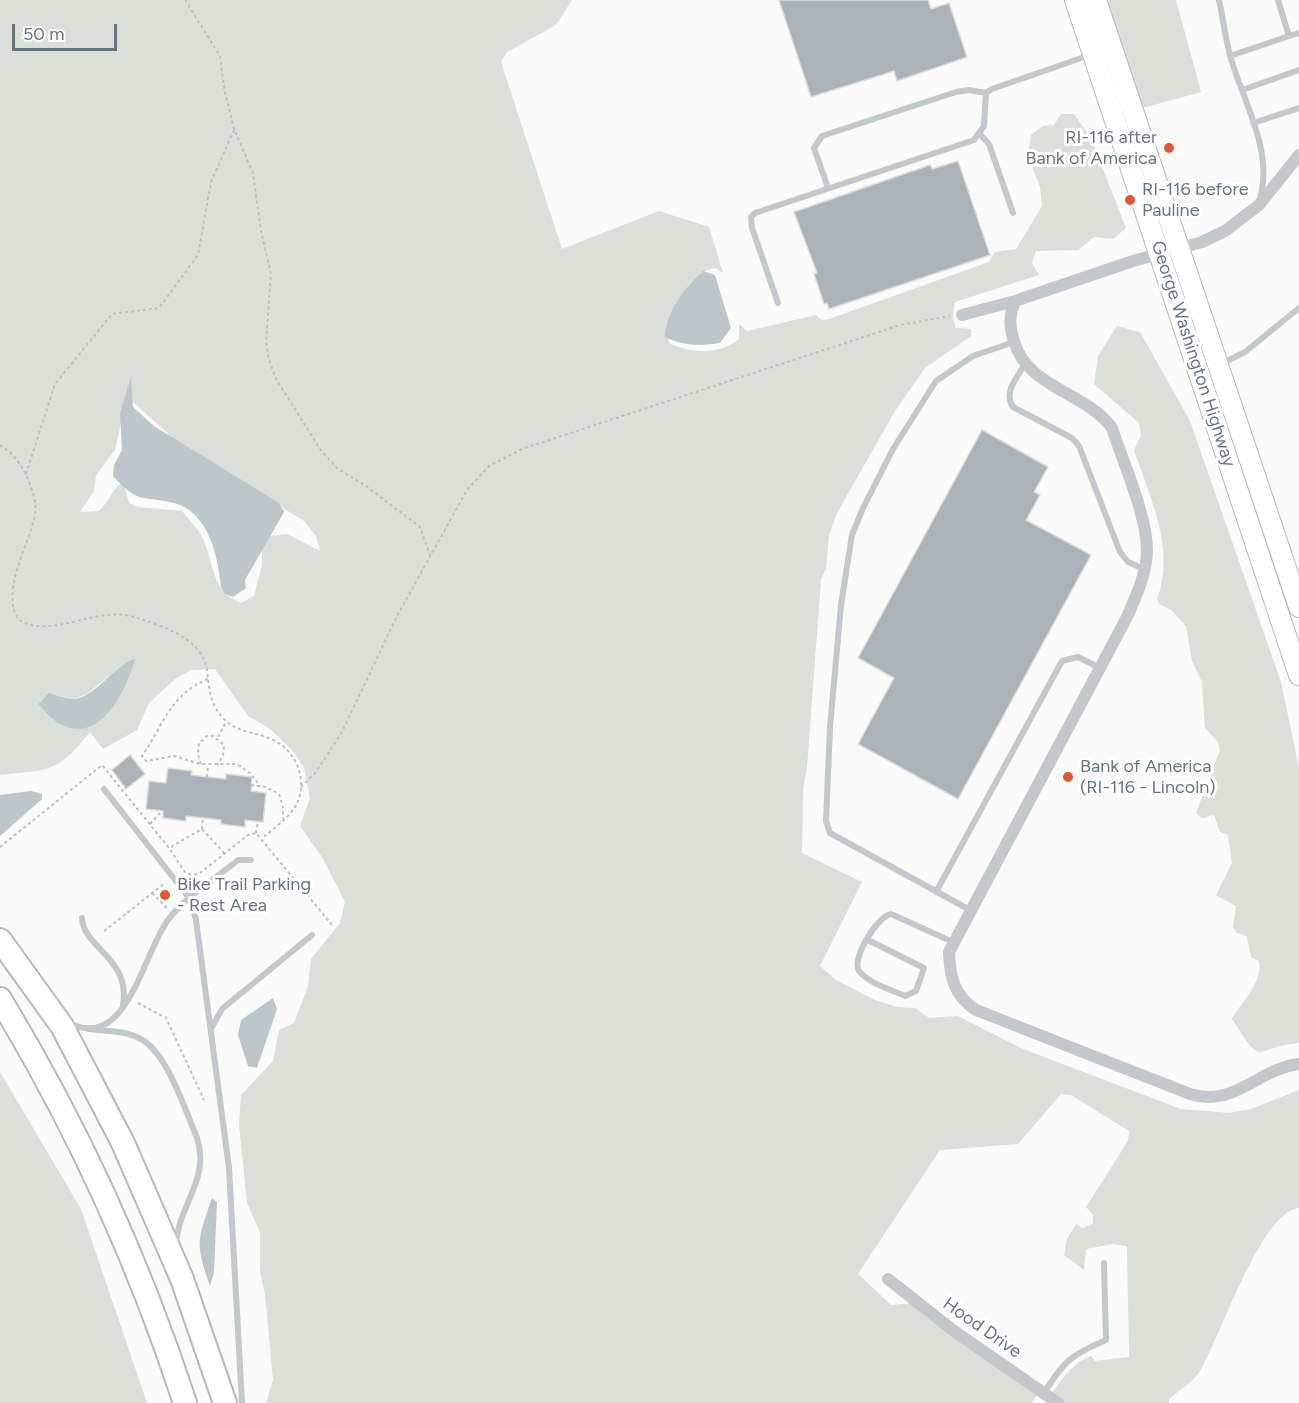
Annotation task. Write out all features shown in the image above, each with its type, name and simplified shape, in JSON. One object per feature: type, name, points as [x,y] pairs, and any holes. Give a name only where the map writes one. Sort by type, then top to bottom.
[{"type":"highway","points":[[0,940],[45,998],[75,1048],[123,1143],[182,1279],[225,1403]]},
{"type":"highway","points":[[0,999],[53,1093],[111,1212],[147,1296],[185,1403]]},
{"type":"main road","name":"George Washington Highway","points":[[1075,0],[1102,51],[1179,248],[1289,564],[1299,607]]},
{"type":"main road","name":"George Washington Highway","points":[[1096,0],[1102,51],[1160,254],[1299,675]]},
{"type":"street","points":[[962,315],[1015,301],[1202,242],[1225,231],[1259,205],[1299,155]]},
{"type":"street","points":[[1015,301],[1009,314],[1014,342],[1025,364],[1040,379],[1090,406],[1102,415],[1112,428],[1145,531],[1147,551],[1144,569],[1127,617],[953,942],[949,952],[950,971],[955,988],[963,1000],[976,1010],[1201,1097],[1224,1097],[1273,1071],[1299,1064]]},
{"type":"street","name":"Hood Drive","points":[[888,1279],[954,1331],[1058,1403]]},
{"type":"lane","points":[[1219,0],[1230,56],[1253,123],[1263,166],[1259,205]]},
{"type":"lane","points":[[1278,0],[1289,36]]},
{"type":"lane","points":[[1230,56],[1299,33]]},
{"type":"lane","points":[[828,188],[814,148],[822,136],[956,92],[969,90],[986,93],[1102,51]]},
{"type":"lane","points":[[1242,90],[1299,70]]},
{"type":"lane","points":[[778,303],[751,217],[760,211],[974,140],[980,134],[986,93]]},
{"type":"lane","points":[[1253,123],[1299,108]]},
{"type":"lane","points":[[980,134],[989,144],[1013,213]]},
{"type":"lane","points":[[1218,365],[1245,352],[1299,308]]},
{"type":"lane","points":[[969,910],[830,833],[826,821],[830,727],[841,604],[852,535],[863,508],[893,449],[936,381],[973,356],[1014,342]]},
{"type":"lane","points":[[1025,364],[1009,392],[1009,401],[1013,407],[1072,438],[1079,446],[1120,552],[1128,562],[1144,569]]},
{"type":"lane","points":[[936,892],[1062,661],[1078,657],[1100,668]]},
{"type":"lane","points":[[104,789],[189,899],[198,929],[231,1194],[242,1403]]},
{"type":"lane","points":[[88,1029],[104,1025],[122,1011],[164,927],[189,899],[238,860],[251,860]]},
{"type":"lane","points":[[868,940],[924,968],[916,991],[905,996],[865,976],[858,969],[857,960],[875,924],[883,916],[891,914],[953,942]]},
{"type":"lane","points":[[82,918],[85,929],[120,972],[124,986],[122,1011]]},
{"type":"lane","points":[[211,1033],[214,1021],[222,1009],[312,935]]},
{"type":"lane","points":[[45,998],[62,1018],[88,1029],[138,1037],[154,1049],[197,1138],[201,1154],[201,1172],[180,1222],[176,1238],[182,1279]]},
{"type":"lane","points":[[1044,1393],[1059,1369],[1075,1353],[1106,1340],[1104,1263]]},
{"type":"path","points":[[185,0],[220,56],[234,129],[253,173],[261,231],[271,274],[266,342],[268,360],[276,379],[320,450],[338,469],[366,486],[420,527],[430,555]]},
{"type":"path","points":[[26,474],[55,384],[112,314],[159,308],[198,255],[211,182],[234,129]]},
{"type":"path","points":[[301,788],[329,754],[342,732],[397,616],[467,490],[476,478],[503,457],[900,325],[962,315]]},
{"type":"path","points":[[0,445],[17,460],[26,474],[36,513],[32,527],[14,561]]},
{"type":"path","points":[[8,610],[19,620],[32,625],[58,625],[110,613],[141,619],[172,631],[194,646],[203,657],[213,702],[226,722],[237,729],[265,736],[284,747],[297,764],[301,788],[298,801],[282,822],[262,838]]},
{"type":"path","points":[[208,679],[186,690],[175,700],[142,756],[146,760],[179,756],[201,764],[217,766],[237,764],[251,774],[260,786]]},
{"type":"path","points":[[218,737],[226,722]]},
{"type":"path","points":[[201,764],[198,755],[200,743],[207,736],[218,737]]},
{"type":"path","points":[[217,766],[224,750],[218,737]]},
{"type":"path","points":[[0,847],[102,765],[188,874],[197,875],[248,835],[256,833]]},
{"type":"path","points":[[207,777],[208,765]]},
{"type":"path","points":[[251,785],[272,789],[279,794],[284,807],[282,822]]},
{"type":"path","points":[[150,824],[162,811]]},
{"type":"path","points":[[203,818],[202,829],[225,854]]},
{"type":"path","points":[[256,833],[258,821]]},
{"type":"path","points":[[169,848],[202,829]]},
{"type":"path","points":[[256,833],[332,925]]},
{"type":"path","points":[[104,931],[182,868]]},
{"type":"path","points":[[138,999],[139,1004],[166,1018],[204,1100]]},
{"type":"shaded area","points":[[0,0],[572,0],[556,25],[507,52],[501,62],[562,249],[659,211],[709,227],[723,273],[715,268],[705,271],[697,278],[679,306],[668,336],[669,343],[695,351],[714,350],[731,344],[739,339],[739,324],[747,331],[816,315],[822,320],[829,319],[989,262],[995,252],[1016,249],[1042,206],[1040,187],[1028,156],[1031,135],[1043,126],[1054,125],[1061,114],[1074,114],[1091,138],[1126,228],[1113,239],[1094,237],[1078,250],[1036,251],[1032,263],[1039,275],[955,302],[953,314],[955,328],[971,329],[971,336],[925,368],[895,411],[837,513],[829,535],[826,569],[821,579],[807,768],[803,789],[802,853],[862,882],[820,966],[836,980],[875,1000],[897,1007],[915,1008],[929,1018],[958,1016],[1023,1049],[1181,1109],[1229,1113],[1251,1109],[1299,1090],[1299,1208],[1285,1215],[1270,1230],[1243,1278],[1200,1371],[1169,1399],[1169,1403],[1061,1403],[1051,1395],[1068,1372],[1091,1356],[1095,1361],[1129,1357],[1127,1246],[1113,1244],[1086,1249],[1084,1270],[1064,1255],[1067,1239],[1076,1224],[1082,1228],[1093,1224],[1093,1215],[1086,1207],[1128,1141],[1129,1131],[1071,1095],[1061,1094],[1018,1144],[940,1150],[858,1274],[891,1305],[922,1303],[1040,1390],[1032,1403],[266,1403],[273,1380],[265,1295],[260,1271],[260,1232],[247,1203],[239,1125],[241,1095],[273,1061],[279,1030],[294,1023],[308,986],[311,959],[340,923],[345,902],[322,857],[300,826],[310,798],[304,768],[293,751],[269,728],[248,716],[215,669],[191,670],[175,679],[149,703],[137,730],[103,749],[90,732],[69,756],[51,767],[31,772],[0,775]],"holes":[[[126,400],[131,400],[176,441],[304,521],[316,536],[320,551],[287,534],[262,537],[262,565],[254,596],[241,603],[231,598],[218,584],[202,537],[182,511],[138,507],[129,503],[123,481],[99,511],[80,512],[94,491],[96,475],[115,450]],[[126,662],[61,725],[38,704],[49,694],[74,699],[87,694]]]},
{"type":"shaded area","points":[[1103,0],[1176,0],[1201,92],[1139,109]]},
{"type":"shaded area","points":[[703,271],[715,275],[731,328],[720,343],[713,344],[685,344],[665,337],[672,309],[689,285]]},
{"type":"shaded area","points":[[1117,326],[1140,332],[1190,421],[1281,682],[1299,768],[1299,1043],[1265,1051],[1255,1050],[1232,1019],[1255,984],[1259,961],[1251,957],[1247,936],[1237,933],[1233,927],[1236,906],[1216,895],[1232,863],[1228,835],[1220,832],[1214,815],[1202,818],[1196,813],[1220,750],[1218,742],[1205,728],[1202,682],[1192,661],[1186,626],[1171,610],[1159,604],[1157,599],[1164,562],[1159,524],[1134,450],[1141,435],[1139,423],[1094,384],[1098,356]]},
{"type":"shaded area","points":[[131,377],[133,407],[154,426],[279,503],[284,512],[245,580],[246,588],[233,597],[225,594],[221,587],[210,537],[196,516],[186,508],[174,503],[135,495],[113,476],[114,465],[122,450],[120,413]]},
{"type":"shaded area","points":[[135,659],[119,697],[101,720],[89,727],[76,729],[62,725],[38,704],[49,693],[72,699],[80,698],[127,662]]},
{"type":"shaded area","points":[[31,791],[42,794],[42,799],[0,836],[0,795]]},
{"type":"shaded area","points":[[273,998],[277,1009],[257,1068],[248,1066],[238,1035],[241,1020]]},
{"type":"shaded area","points":[[0,1072],[81,1209],[147,1403],[0,1403]]},
{"type":"shaded area","points":[[212,1198],[217,1202],[214,1273],[210,1286],[202,1260],[200,1242],[203,1224]]},
{"type":"building","points":[[779,0],[928,0],[931,9],[949,3],[967,57],[897,81],[894,71],[811,97]]},
{"type":"building","points":[[958,161],[990,255],[829,309],[827,303],[824,304],[814,274],[817,273],[794,212],[930,165],[932,169]]},
{"type":"building","points":[[982,430],[1048,467],[1034,492],[1040,495],[1026,520],[1091,555],[958,799],[858,744],[894,678],[858,658]]},
{"type":"building","points":[[130,755],[145,774],[126,789],[112,770]]},
{"type":"building","points":[[168,768],[192,771],[191,775],[226,779],[226,774],[252,777],[251,791],[266,793],[263,822],[245,820],[245,827],[221,824],[221,820],[186,816],[186,821],[163,818],[163,811],[146,809],[149,781],[166,783]]},
{"type":"place","name":"RI-116 after Bank of America","points":[[1169,148]]},
{"type":"place","name":"RI-116 before Pauline","points":[[1130,200]]},
{"type":"place","name":"Bank of America (RI-116 - Lincoln)","points":[[1068,777]]},
{"type":"place","name":"Bike Trail Parking - Rest Area","points":[[165,895]]}]
